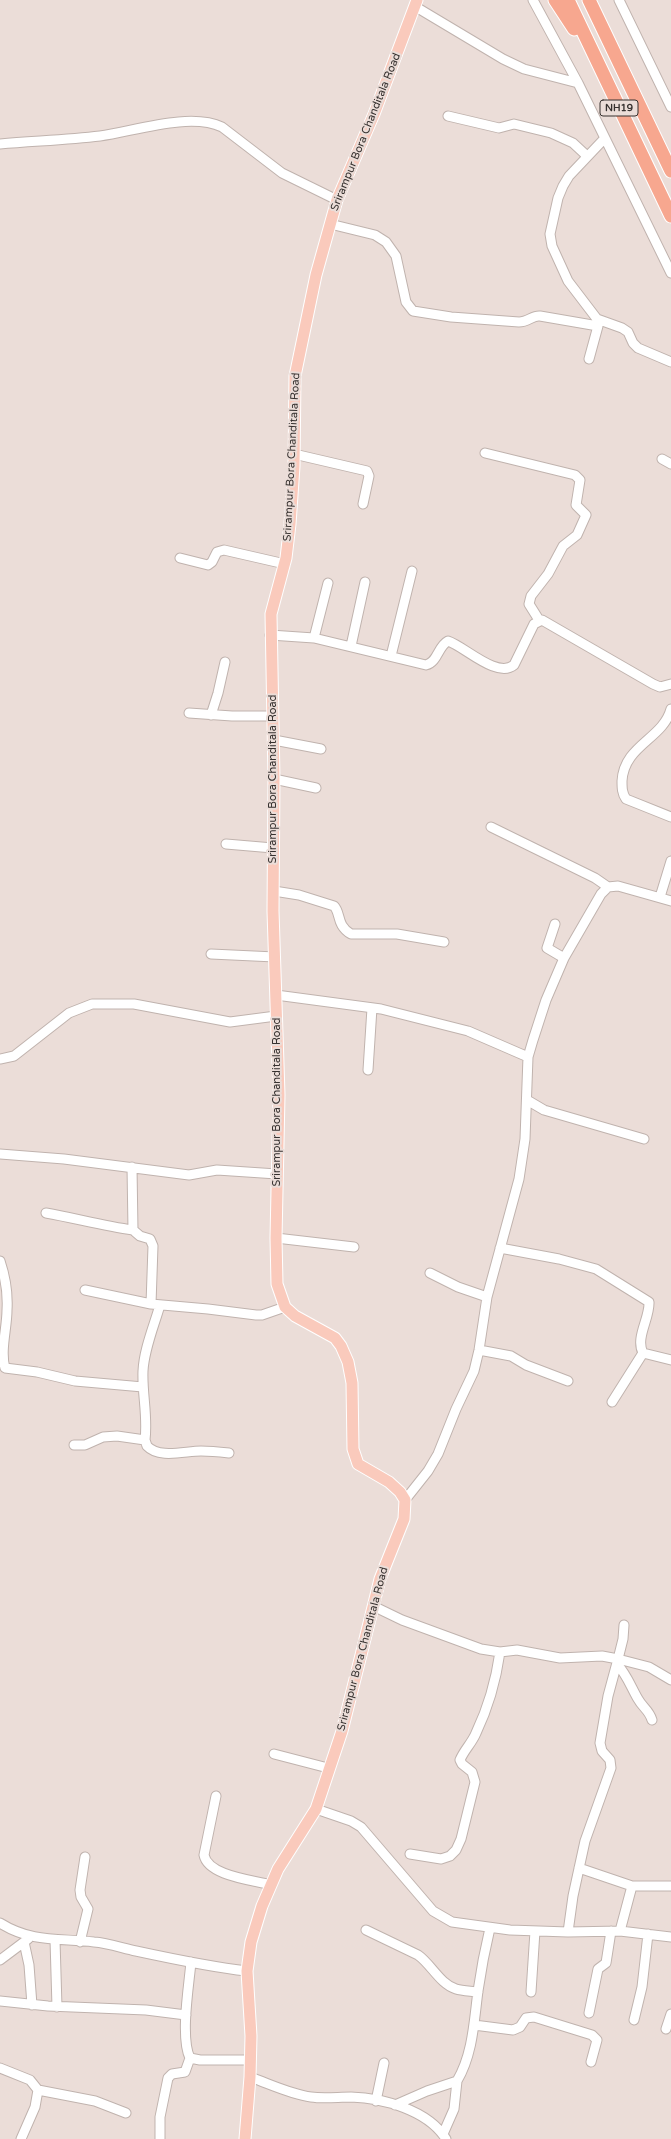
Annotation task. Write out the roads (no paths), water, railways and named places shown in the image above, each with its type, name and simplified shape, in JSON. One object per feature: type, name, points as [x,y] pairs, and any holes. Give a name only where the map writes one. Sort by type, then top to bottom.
[{"type":"highway","points":[[555,0],[603,74]]},
{"type":"highway","name":"NH19","points":[[568,0],[671,216]]},
{"type":"highway","name":"NH19","points":[[589,0],[671,171]]},
{"type":"main road","name":"Srirampur Bora Chanditala Road","points":[[285,1307],[280,1297],[277,1284],[276,1238],[279,1095],[273,848],[274,740],[270,635],[273,603],[285,564],[290,524],[294,454],[294,383],[298,354],[316,275],[337,200],[416,4]]},
{"type":"main road","points":[[285,1307],[295,1316],[335,1338],[341,1346],[348,1362],[352,1383],[353,1449],[355,1459],[363,1467],[394,1486],[405,1500]]},
{"type":"main road","name":"Srirampur Bora Chanditala Road","points":[[245,2139],[250,2078],[247,1971],[251,1942],[262,1906],[278,1869],[316,1809],[328,1768],[342,1731],[373,1606],[386,1563],[402,1525],[405,1500]]},
{"type":"street","points":[[533,0],[578,83],[671,273]]},
{"type":"street","points":[[619,0],[671,107]]},
{"type":"street","points":[[416,4],[503,59],[524,69],[578,83]]},
{"type":"street","points":[[448,116],[499,128],[514,124],[551,133],[573,143],[587,156]]},
{"type":"street","points":[[0,144],[100,136],[158,125],[203,121],[213,122],[222,127],[282,173],[337,200]]},
{"type":"street","points":[[589,359],[597,322],[568,280],[550,240],[558,198],[563,186],[569,176],[605,138]]},
{"type":"street","points":[[330,224],[375,235],[386,242],[396,256],[406,302],[414,311],[451,317],[519,322],[525,322],[535,316],[597,322],[622,328],[628,332],[632,343],[638,348],[671,362]]},
{"type":"street","points":[[486,453],[575,475],[580,480],[576,505],[585,512],[586,518],[577,535],[563,546],[548,574],[531,596],[529,604],[539,620],[548,622],[653,684],[660,687],[671,684]]},
{"type":"street","points":[[294,454],[367,470],[369,476],[363,504]]},
{"type":"street","points":[[662,459],[671,464]]},
{"type":"street","points":[[180,558],[208,565],[212,562],[217,552],[224,550],[285,564]]},
{"type":"street","points":[[391,656],[412,571]]},
{"type":"street","points":[[351,646],[364,582]]},
{"type":"street","points":[[314,638],[328,583]]},
{"type":"street","points":[[270,635],[314,638],[422,664],[430,664],[444,644],[448,641],[486,663],[497,666],[511,667],[534,624],[539,620]]},
{"type":"street","points":[[211,715],[222,680],[225,662]]},
{"type":"street","points":[[671,709],[665,722],[628,760],[623,770],[622,788],[626,799],[671,817]]},
{"type":"street","points":[[189,713],[211,715],[273,716]]},
{"type":"street","points":[[274,740],[321,749]]},
{"type":"street","points":[[274,779],[316,788]]},
{"type":"street","points":[[490,827],[595,878],[608,887]]},
{"type":"street","points":[[226,844],[273,848]]},
{"type":"street","points":[[660,896],[671,861]]},
{"type":"street","points":[[405,1500],[428,1472],[438,1454],[456,1409],[470,1380],[479,1350],[486,1297],[519,1179],[525,1139],[528,1057],[542,1012],[564,958],[601,894],[608,887],[618,886],[660,896],[671,901]]},
{"type":"street","points":[[274,891],[299,895],[334,906],[337,909],[338,919],[351,934],[397,934],[444,942]]},
{"type":"street","points":[[555,924],[547,948],[564,958]]},
{"type":"street","points":[[211,954],[275,957]]},
{"type":"street","points":[[276,995],[372,1008],[468,1031],[528,1057]]},
{"type":"street","points":[[0,1059],[14,1056],[69,1013],[92,1004],[134,1004],[230,1022],[276,1016]]},
{"type":"street","points":[[368,1070],[372,1008]]},
{"type":"street","points":[[527,1100],[544,1110],[644,1139]]},
{"type":"street","points":[[0,1154],[132,1167],[189,1175],[217,1170],[277,1174]]},
{"type":"street","points":[[132,1167],[133,1230]]},
{"type":"street","points":[[46,1212],[75,1217],[102,1226],[133,1230],[140,1236],[150,1239],[153,1243],[155,1305],[144,1362],[144,1387],[146,1402],[145,1440],[150,1448],[159,1452],[202,1451],[229,1453]]},
{"type":"street","points":[[276,1238],[354,1247]]},
{"type":"street","points":[[500,1248],[559,1258],[596,1269],[606,1273],[627,1290],[646,1300],[648,1302],[649,1309],[642,1337],[641,1347],[643,1353]]},
{"type":"street","points":[[0,1261],[4,1270],[8,1309],[3,1340],[4,1368],[37,1372],[74,1381],[144,1387]]},
{"type":"street","points":[[430,1273],[458,1287],[486,1297]]},
{"type":"street","points":[[85,1290],[155,1305],[208,1309],[256,1315],[262,1315],[285,1307]]},
{"type":"street","points":[[479,1350],[511,1356],[526,1365],[568,1380]]},
{"type":"street","points":[[643,1353],[671,1360]]},
{"type":"street","points":[[612,1402],[643,1353]]},
{"type":"street","points":[[74,1445],[85,1445],[103,1437],[117,1436],[145,1440]]},
{"type":"street","points":[[373,1606],[402,1620],[474,1647],[500,1652],[517,1650],[560,1658],[602,1656],[617,1662],[648,1667],[671,1680]]},
{"type":"street","points":[[568,1932],[578,1868],[585,1841],[611,1768],[610,1760],[602,1751],[600,1743],[608,1696],[622,1648],[624,1625]]},
{"type":"street","points":[[410,1854],[434,1858],[446,1858],[456,1850],[460,1844],[474,1782],[472,1772],[462,1764],[460,1760],[474,1737],[482,1719],[496,1675],[500,1652]]},
{"type":"street","points":[[617,1662],[629,1679],[639,1701],[648,1710],[652,1720]]},
{"type":"street","points":[[274,1754],[328,1768]]},
{"type":"street","points":[[216,1796],[207,1839],[205,1861],[213,1869],[271,1885]]},
{"type":"street","points":[[316,1809],[351,1820],[361,1827],[414,1890],[433,1910],[452,1922],[490,1928],[568,1932],[616,1931],[671,1937]]},
{"type":"street","points":[[80,1942],[88,1909],[81,1897],[80,1890],[85,1857]]},
{"type":"street","points":[[578,1868],[632,1886],[671,1886]]},
{"type":"street","points":[[589,2013],[598,1969],[606,1963],[632,1886]]},
{"type":"street","points":[[0,1923],[28,1940],[94,1942],[191,1962],[247,1971]]},
{"type":"street","points":[[250,2078],[273,2084],[294,2094],[313,2098],[352,2097],[395,2105],[410,2110],[444,2136],[454,2109],[457,2081],[465,2064],[474,2025],[478,1992],[490,1928]]},
{"type":"street","points":[[366,1930],[426,1960],[449,1986],[456,1989],[478,1992]]},
{"type":"street","points":[[531,1992],[535,1931]]},
{"type":"street","points":[[634,2020],[642,1988],[648,1934]]},
{"type":"street","points":[[0,1960],[28,1940]]},
{"type":"street","points":[[28,1940],[32,2005]]},
{"type":"street","points":[[55,1940],[57,2007]]},
{"type":"street","points":[[160,2139],[160,2117],[168,2078],[172,2074],[185,2072],[190,2058],[186,2035],[186,2015],[191,1962]]},
{"type":"street","points":[[0,2001],[57,2007],[146,2010],[186,2015]]},
{"type":"street","points":[[666,2029],[671,2014]]},
{"type":"street","points":[[474,2025],[513,2030],[520,2027],[526,2018],[534,2017],[592,2035],[597,2040],[591,2062]]},
{"type":"street","points":[[190,2058],[200,2060],[250,2060]]},
{"type":"street","points":[[376,2101],[384,2063]]},
{"type":"street","points":[[0,2068],[30,2080],[38,2090],[95,2102],[126,2113]]},
{"type":"street","points":[[395,2105],[427,2091],[457,2081]]},
{"type":"street","points":[[21,2139],[35,2107],[38,2090]]}]
